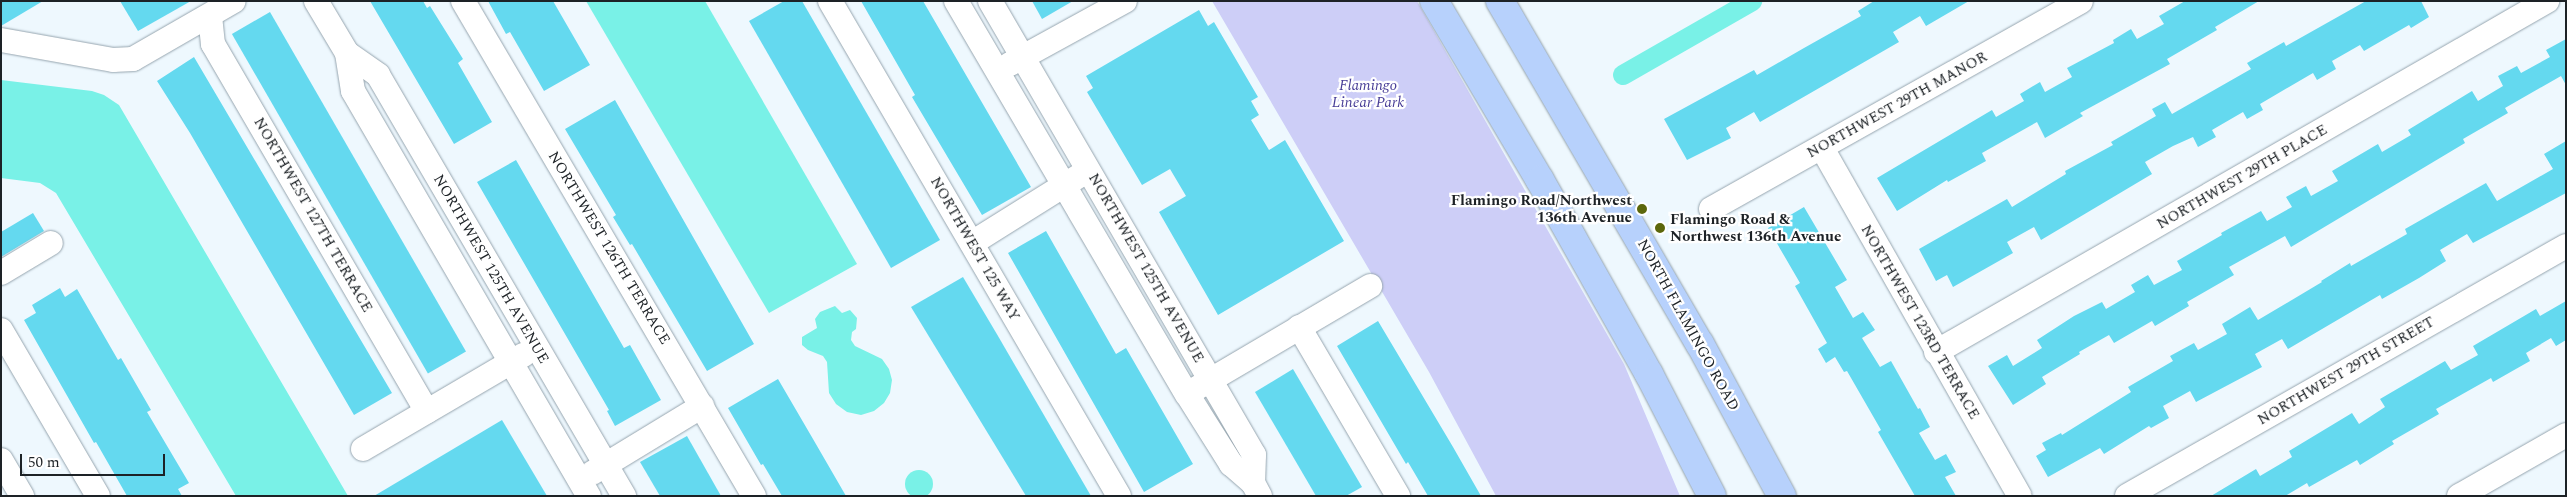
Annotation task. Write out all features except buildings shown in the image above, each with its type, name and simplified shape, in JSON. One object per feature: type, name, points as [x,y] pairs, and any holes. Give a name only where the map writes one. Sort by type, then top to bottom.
[{"type":"highway","points":[[1434,1],[1540,180],[1644,366],[1712,496]]},
{"type":"highway","name":"NORTH FLAMINGO ROAD","points":[[1500,1],[1700,344],[1782,496]]},
{"type":"street","points":[[1,40],[113,60],[133,58],[234,1]]},
{"type":"street","name":"NORTHWEST 125TH AVENUE","points":[[316,1],[347,53],[353,91],[584,488]]},
{"type":"street","name":"NORTHWEST 126TH TERRACE","points":[[463,1],[754,496]]},
{"type":"street","name":"NORTHWEST 125 WAY","points":[[830,1],[1120,496]]},
{"type":"street","name":"NORTHWEST 125TH AVENUE","points":[[956,1],[1187,394],[1231,464],[1256,489]]},
{"type":"street","name":"NORTHWEST 125TH AVENUE","points":[[990,1],[1254,455],[1256,489]]},
{"type":"street","name":"NORTHWEST 29TH MANOR","points":[[1711,209],[2081,1]]},
{"type":"street","name":"NORTHWEST 29TH PLACE","points":[[1936,352],[2547,1]]},
{"type":"street","points":[[997,71],[1122,2]]},
{"type":"street","name":"NORTHWEST 127TH TERRACE","points":[[210,16],[212,44],[427,411]]},
{"type":"street","name":"NORTHWEST 125TH AVENUE","points":[[347,53],[378,75],[624,496]]},
{"type":"street","name":"NORTHWEST 123RD TERRACE","points":[[1822,148],[1936,352],[2020,496]]},
{"type":"street","points":[[972,243],[1064,184],[1089,171]]},
{"type":"street","points":[[1,273],[51,243]]},
{"type":"street","name":"NORTHWEST 29TH STREET","points":[[2127,496],[2566,246]]},
{"type":"street","points":[[1187,394],[1370,286]]},
{"type":"street","points":[[1299,327],[1394,494]]},
{"type":"street","points":[[1,330],[98,496]]},
{"type":"street","points":[[363,449],[537,348]]},
{"type":"street","points":[[584,488],[606,465],[702,406]]},
{"type":"street","points":[[2459,496],[2566,435]]},
{"type":"street","points":[[1,460],[22,496]]},
{"type":"green space","name":"Flamingo Linear Park","points":[[1212,1],[1417,1],[1624,364],[1680,496],[1496,496],[1429,372]]},
{"type":"shaded area","points":[[586,1],[705,1],[857,264],[769,313]]},
{"type":"shaded area","points":[[1,80],[92,91],[104,95],[119,105],[348,496],[236,496],[56,193],[40,183],[1,178]]},
{"type":"shaded area","points":[[835,306],[842,313],[850,310],[857,318],[856,329],[852,332],[851,340],[855,346],[882,359],[889,369],[892,380],[890,393],[884,403],[874,411],[861,415],[847,412],[836,404],[829,393],[827,362],[823,356],[808,350],[802,345],[802,337],[817,328],[815,319],[820,312]]},
{"type":"shaded area","points":[[919,470],[929,474],[933,484],[929,494],[919,498],[909,494],[905,484],[909,474]]},
{"type":"waterway","points":[[1623,75],[1752,1]]},
{"type":"place","name":"Flamingo Road/Northwest 136th Avenue","points":[[1642,209]]},
{"type":"place","name":"Flamingo Road & Northwest 136th Avenue","points":[[1660,228]]}]
